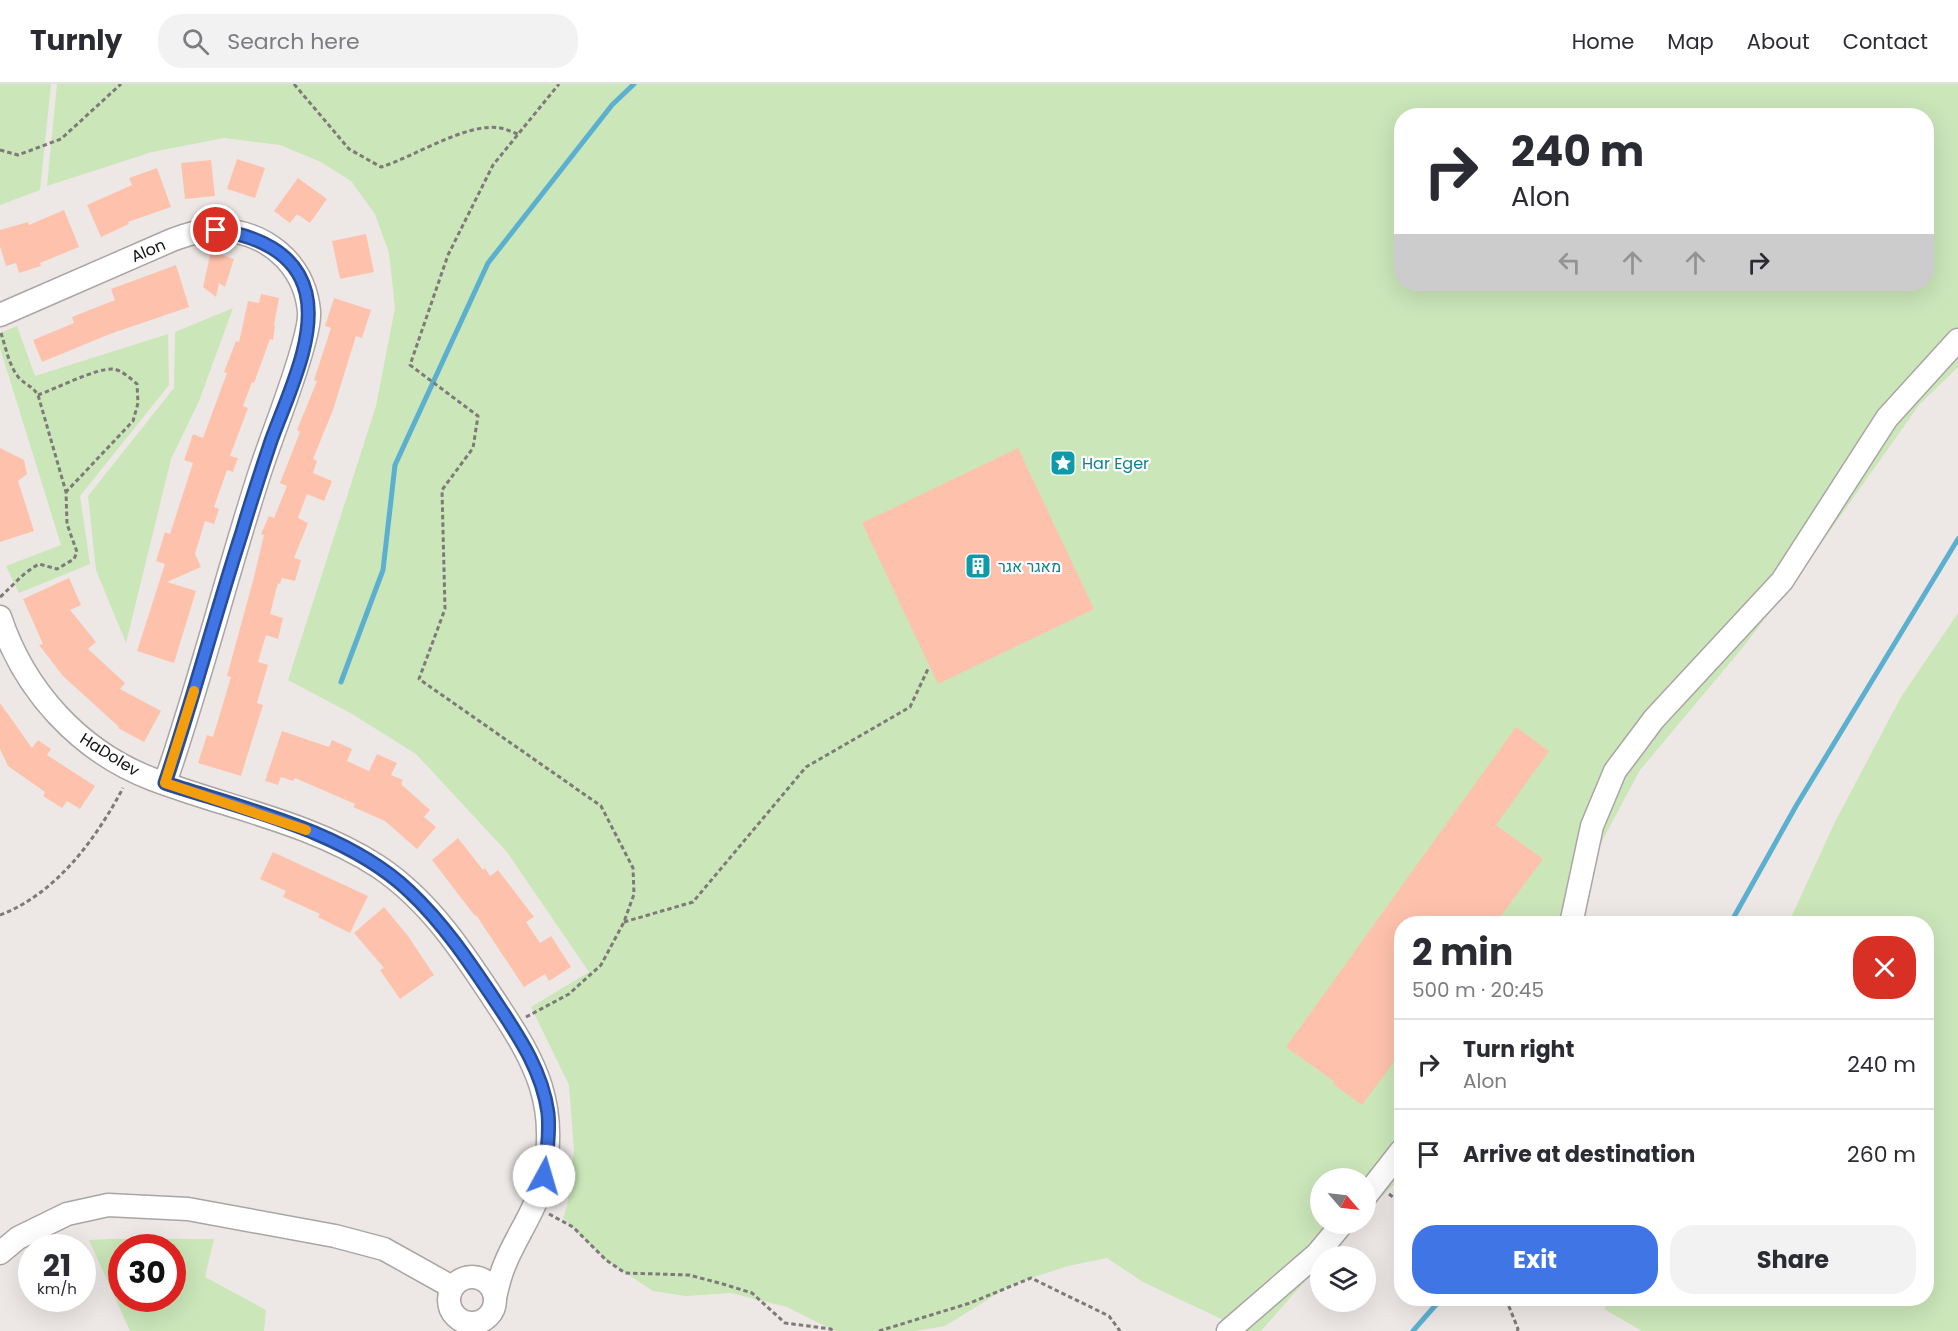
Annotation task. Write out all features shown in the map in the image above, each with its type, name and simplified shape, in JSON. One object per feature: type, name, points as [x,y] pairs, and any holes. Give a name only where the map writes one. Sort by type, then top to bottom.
[{"type":"street","name":"Alon","points":[[0,315],[172,240],[195,232],[216,230],[236,232],[260,240],[276,250],[296,269],[306,291],[310,313],[297,367],[260,473],[165,783]]},
{"type":"street","points":[[1573,916],[1592,826],[1615,771],[1653,718],[1782,581],[1887,418],[1958,340]]},
{"type":"street","name":"HaDolev","points":[[0,617],[16,656],[38,690],[62,721],[91,746],[133,770],[165,783],[303,828],[341,846],[379,867],[408,890],[459,946],[525,1047],[540,1082],[548,1114],[548,1145],[544,1176],[534,1206],[505,1264],[495,1313]]},
{"type":"street","points":[[1376,1183],[1394,1160]]},
{"type":"street","points":[[0,1253],[18,1239],[67,1215],[108,1204],[188,1209],[335,1236],[384,1249],[461,1282]]},
{"type":"street","name":"HaDolev","points":[[461,1282],[496,1264],[522,1232]]},
{"type":"street","points":[[1228,1331],[1317,1254],[1334,1234]]},
{"type":"street","points":[[478,1277],[485,1280],[490,1286],[495,1313],[473,1323],[458,1318],[452,1312],[449,1295],[461,1282],[478,1277]]},
{"type":"path","points":[[0,150],[18,154],[62,139],[121,84]]},
{"type":"path","points":[[294,84],[349,149],[381,168],[480,128],[500,128],[518,134]]},
{"type":"path","points":[[511,1025],[569,994],[601,965],[624,922],[633,894],[633,868],[601,806],[419,679],[445,609],[442,490],[473,448],[478,416],[410,364],[448,255],[493,165],[559,84]]},
{"type":"path","points":[[0,328],[13,369],[21,380],[32,386],[38,396],[66,492],[67,524],[77,552],[74,559],[57,569],[39,564],[22,573],[12,587],[0,597]]},
{"type":"path","points":[[38,396],[92,374],[114,369],[137,384],[138,403],[133,422],[66,492]]},
{"type":"path","points":[[624,922],[693,902],[806,767],[910,706],[928,669]]},
{"type":"path","points":[[0,915],[17,909],[81,854],[113,806],[133,770]]},
{"type":"path","points":[[534,1206],[573,1227],[606,1260],[625,1273],[689,1275],[723,1284],[752,1293],[785,1323],[831,1329],[832,1331]]},
{"type":"path","points":[[879,1331],[969,1303],[1031,1278],[1109,1316],[1120,1331]]},
{"type":"path","points":[[1509,1306],[1517,1331]]},
{"type":"green space","points":[[0,84],[51,84],[40,190],[0,205]]},
{"type":"green space","points":[[57,84],[1958,84],[1958,367],[1919,405],[1800,573],[1744,646],[1640,770],[1594,856],[1583,916],[1394,916],[1394,1185],[1376,1202],[1376,1168],[1310,1168],[1310,1234],[1346,1234],[1336,1246],[1310,1246],[1310,1275],[1261,1331],[1247,1331],[1143,1282],[1107,1258],[1068,1266],[1013,1284],[945,1326],[915,1331],[835,1331],[787,1307],[731,1293],[686,1296],[653,1291],[606,1260],[563,1218],[567,1206],[574,1151],[569,1085],[531,1007],[589,972],[507,852],[416,754],[352,714],[288,680],[376,406],[395,308],[389,253],[375,214],[351,181],[321,162],[280,145],[224,138],[152,152],[47,186]]},
{"type":"green space","points":[[233,308],[199,401],[171,459],[126,643],[96,570],[88,496],[174,388],[175,332]]},
{"type":"green space","points":[[17,326],[35,376],[168,334],[169,385],[80,496],[90,564],[19,593],[6,566],[61,545],[0,348],[0,333]]},
{"type":"green space","points":[[1958,613],[1958,1331],[1642,1331],[1604,1309],[1606,1306],[1934,1306],[1934,916],[1792,916],[1835,822],[1901,697]]},
{"type":"green space","points":[[108,1239],[108,1282],[96,1256],[96,1240]]},
{"type":"green space","points":[[186,1239],[214,1239],[205,1277],[266,1310],[264,1331],[130,1331],[121,1312],[186,1312]]},
{"type":"building","points":[[237,159],[265,168],[255,198],[227,189]]},
{"type":"building","points":[[211,160],[215,196],[185,199],[181,163]]},
{"type":"building","points":[[157,168],[171,207],[128,222],[129,224],[101,237],[87,205],[132,185],[129,178]]},
{"type":"building","points":[[298,178],[327,199],[310,223],[297,214],[290,223],[274,211]]},
{"type":"building","points":[[64,210],[79,247],[40,263],[41,266],[19,273],[16,263],[6,266],[0,246],[0,230],[28,222],[29,225]]},
{"type":"building","points":[[366,234],[374,272],[340,279],[332,241]]},
{"type":"building","points":[[211,251],[234,259],[225,287],[219,283],[216,297],[203,287]]},
{"type":"building","points":[[176,265],[189,307],[110,334],[42,362],[33,340],[74,323],[72,317],[115,300],[111,289]]},
{"type":"building","points":[[261,294],[279,298],[273,340],[270,339],[243,406],[248,408],[230,456],[238,458],[233,472],[227,470],[214,507],[219,509],[214,524],[205,521],[195,554],[201,567],[167,582],[196,591],[174,663],[137,651],[165,564],[156,561],[165,532],[170,534],[193,463],[184,460],[193,434],[203,438],[227,373],[224,372],[236,341],[239,342],[248,301],[259,303]]},
{"type":"building","points":[[334,298],[371,310],[362,338],[356,336],[333,410],[313,459],[317,461],[313,473],[332,481],[324,501],[307,494],[298,518],[308,523],[294,558],[301,560],[295,581],[282,578],[280,584],[278,583],[270,614],[283,618],[278,639],[266,635],[258,662],[268,665],[257,703],[263,705],[241,776],[198,763],[207,735],[213,737],[231,677],[227,676],[254,577],[264,535],[261,534],[269,516],[274,518],[287,486],[280,483],[300,432],[297,430],[317,381],[314,380],[331,328],[325,326]]},
{"type":"building","points":[[0,448],[24,460],[27,474],[18,481],[34,531],[0,542]]},
{"type":"building","name":"מאגר אגר","points":[[1018,448],[1094,609],[938,684],[862,523]]},
{"type":"building","points":[[69,578],[81,605],[70,610],[96,642],[88,649],[125,683],[120,689],[161,711],[144,742],[118,728],[63,676],[39,645],[43,644],[23,599]]},
{"type":"building","points":[[0,703],[32,748],[38,740],[51,749],[47,755],[95,786],[80,809],[67,801],[62,808],[43,796],[45,792],[8,766],[0,749]]},
{"type":"building","points":[[1516,727],[1549,751],[1496,825],[1543,859],[1501,916],[1394,916],[1394,1062],[1362,1105],[1333,1084],[1335,1082],[1286,1047]]},
{"type":"building","points":[[282,731],[329,747],[332,740],[352,749],[347,761],[369,771],[377,754],[397,763],[391,775],[403,780],[401,784],[430,810],[424,817],[436,827],[417,849],[385,821],[353,807],[355,804],[295,778],[293,781],[281,777],[278,785],[265,781]]},
{"type":"building","points":[[458,838],[490,876],[498,870],[534,917],[526,922],[540,943],[551,936],[571,967],[549,981],[545,974],[524,987],[476,915],[432,860]]},
{"type":"building","points":[[273,852],[368,896],[350,933],[318,917],[320,914],[283,897],[286,891],[260,879]]},
{"type":"building","points":[[384,907],[408,936],[434,975],[400,999],[380,970],[384,968],[354,933]]},
{"type":"waterway","points":[[341,682],[383,570],[395,465],[488,263],[612,105],[634,84]]},
{"type":"waterway","points":[[1734,916],[1796,806],[1958,539]]},
{"type":"waterway","points":[[1413,1331],[1435,1306]]},
{"type":"slow traffic","points":[[194,691],[165,783],[306,830]]},
{"type":"place","name":"Har Eger","points":[[1063,463]]},
{"type":"place","name":"מאגר אגר","points":[[978,566]]},
{"type":"route","points":[[216,230],[236,232],[260,240],[276,250],[296,269],[306,291],[310,313],[297,367],[260,473],[165,783],[303,828],[341,846],[379,867],[408,890],[437,920],[459,946],[525,1047],[540,1082],[548,1114],[548,1145],[544,1176]]}]
